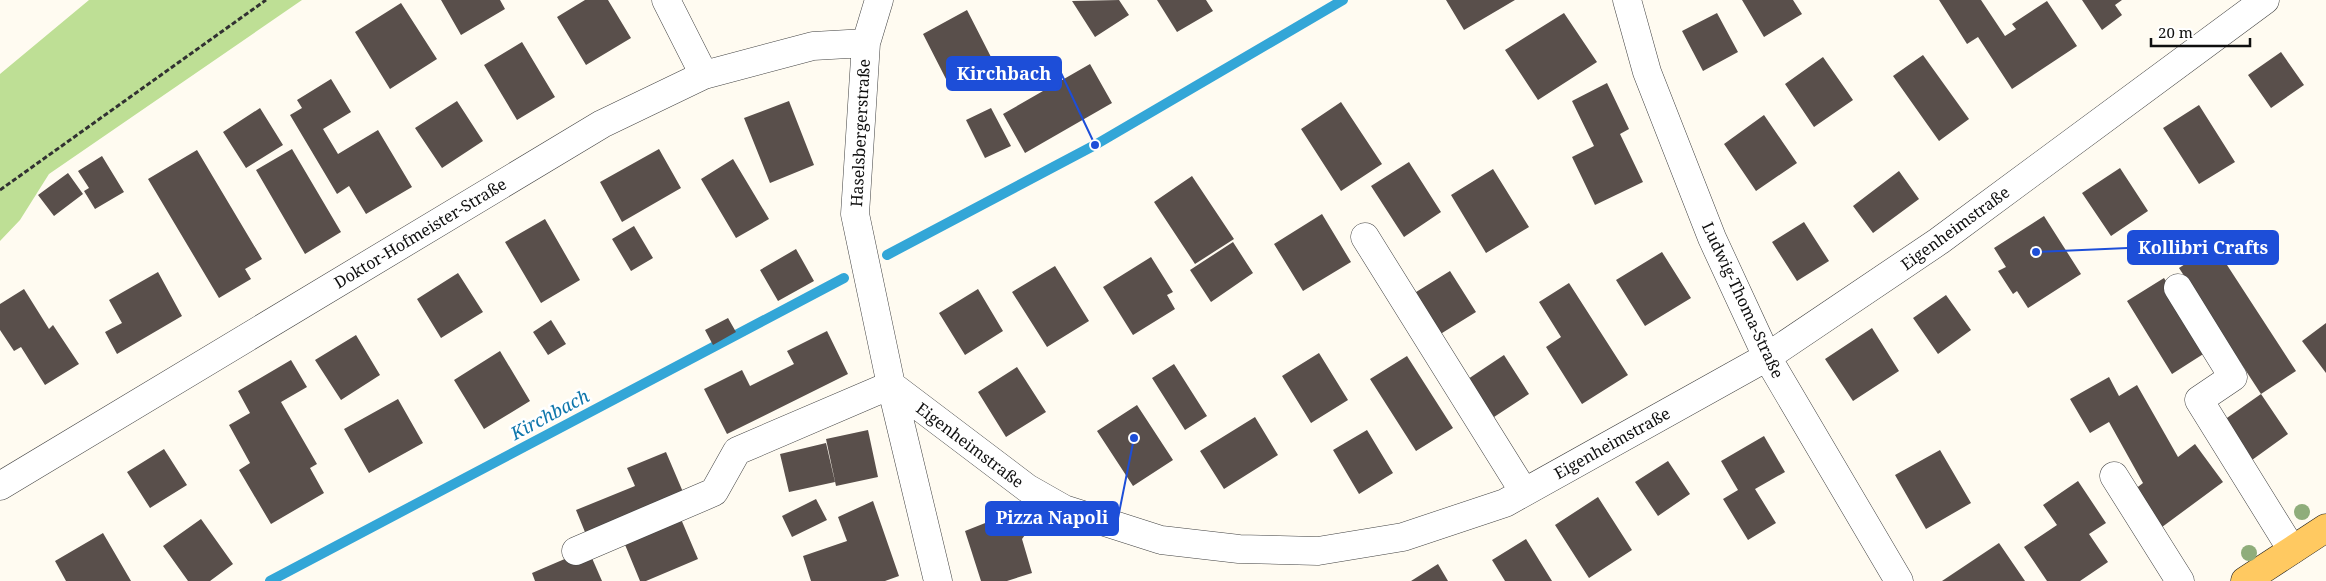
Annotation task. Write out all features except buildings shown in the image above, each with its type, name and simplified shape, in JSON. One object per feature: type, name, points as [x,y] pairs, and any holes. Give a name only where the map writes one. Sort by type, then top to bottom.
[{"type":"main road","points":[[2245,581],[2326,528]]},
{"type":"street","points":[[666,0],[704,75]]},
{"type":"street","name":"Haselsbergerstraße","points":[[879,0],[866,43],[856,214],[891,385],[938,581]]},
{"type":"street","name":"Ludwig-Thoma-Straße","points":[[1627,0],[1647,72],[1712,238],[1766,357],[1899,581]]},
{"type":"street","name":"Eigenheimstraße","points":[[891,385],[1027,488],[1064,509],[1161,540],[1239,549],[1318,551],[1403,538],[1505,503],[1766,357],[1939,241],[2265,0]]},
{"type":"street","name":"Doktor-Hofmeister-Straße","points":[[0,486],[602,124],[704,75],[813,46],[866,43]]},
{"type":"street","points":[[1365,237],[1524,492]]},
{"type":"street","points":[[2178,288],[2233,378],[2199,400],[2292,550]]},
{"type":"street","points":[[576,551],[714,492],[737,451],[891,385]]},
{"type":"street","points":[[2114,476],[2180,581]]},
{"type":"path","points":[[0,190],[266,0]]},
{"type":"green space","points":[[89,0],[302,0],[49,174],[20,220],[0,241],[0,74]]},
{"type":"waterway","name":"Kirchbach","points":[[887,255],[1095,145],[1343,0]]},
{"type":"waterway","name":"Kirchbach","points":[[270,581],[844,278]]},
{"type":"place","name":"Kirchbach","points":[[1095,145]]},
{"type":"place","name":"Kollibri Crafts","points":[[2036,252]]},
{"type":"place","name":"Pizza Napoli","points":[[1134,438]]}]
